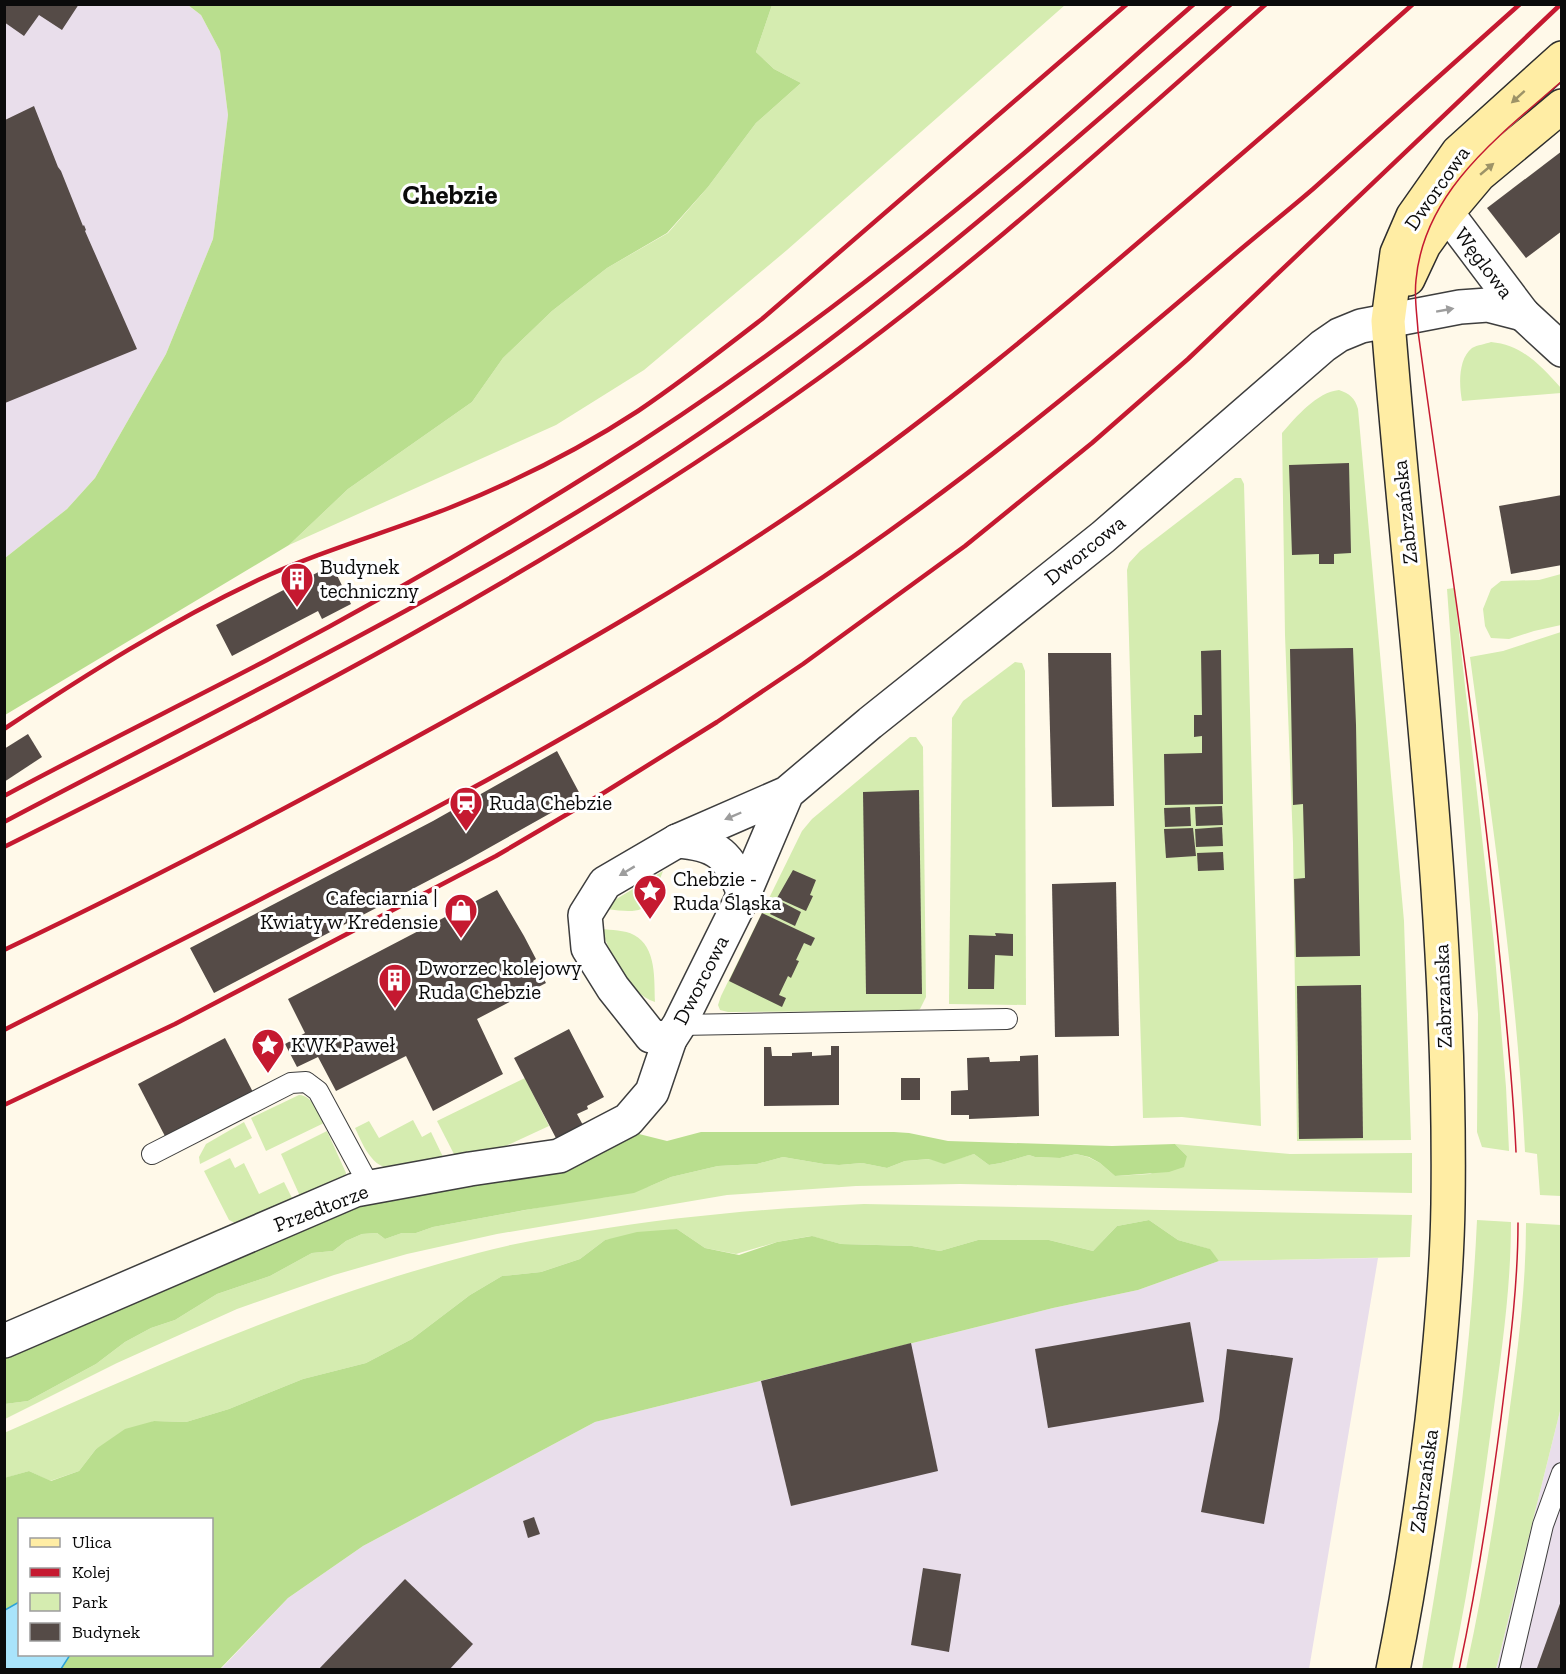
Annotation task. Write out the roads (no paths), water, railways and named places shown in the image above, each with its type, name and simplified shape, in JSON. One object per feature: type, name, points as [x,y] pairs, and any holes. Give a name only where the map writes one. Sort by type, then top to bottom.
[{"type":"main road","name":"Dworcowa","points":[[1388,321],[1397,254],[1413,216],[1458,152],[1562,58]]},
{"type":"main road","name":"Dworcowa","points":[[1388,321],[1424,244],[1448,213],[1479,175],[1562,106]]},
{"type":"main road","name":"Zabrzańska","points":[[1388,321],[1432,809],[1440,932],[1448,1161],[1446,1257],[1439,1357],[1423,1491],[1394,1670]]},
{"type":"street","name":"Węglowa","points":[[1413,216],[1427,207],[1438,208],[1448,213],[1523,314],[1562,350]]},
{"type":"street","name":"Węglowa","points":[[1388,321],[1460,307],[1479,306],[1523,314]]},
{"type":"street","name":"Dworcowa","points":[[787,793],[744,894],[674,1032],[651,1036],[613,988],[588,948],[585,915],[605,883],[677,840],[787,793],[1102,537],[1323,346],[1339,335],[1360,326],[1388,321]]},
{"type":"street","points":[[677,840],[699,842],[725,857],[735,872],[744,894]]},
{"type":"street","name":"Przedtorze","points":[[4,1341],[355,1190],[470,1169],[559,1156],[628,1120],[652,1092],[674,1032]]},
{"type":"lane","points":[[674,1032],[1007,1019]]},
{"type":"lane","points":[[152,1154],[291,1083],[306,1082],[318,1091],[370,1187]]},
{"type":"lane","points":[[1509,1670],[1543,1525],[1562,1473]]},
{"type":"water","points":[[18,1603],[18,1656],[69,1656],[61,1669],[5,1669],[5,1610]]},
{"type":"tram line","points":[[1516,1152],[1509,1050],[1491,871],[1472,717],[1418,331],[1415,286],[1422,248],[1433,219],[1449,192],[1490,145],[1562,81]]},
{"type":"tram line","points":[[1459,1670],[1483,1544],[1501,1418],[1515,1296],[1518,1223]]},
{"type":"railway","points":[[4,729],[129,650],[225,596],[305,560],[449,508],[498,487],[570,452],[638,411],[762,319],[1127,4]]},
{"type":"railway","points":[[4,796],[351,615],[475,544],[652,435],[809,325],[910,247],[1032,146],[1194,4]]},
{"type":"railway","points":[[4,822],[412,607],[571,516],[649,467],[802,361],[876,304],[1020,187],[1231,4]]},
{"type":"railway","points":[[4,847],[207,744],[408,636],[605,520],[701,459],[795,395],[918,304],[1036,206],[1266,4]]},
{"type":"railway","points":[[4,950],[222,841],[438,725],[635,613],[779,522],[868,460],[1034,330],[1252,145],[1413,4]]},
{"type":"railway","points":[[4,1030],[304,877],[502,772],[695,659],[848,560],[960,479],[1069,393],[1313,189],[1520,4]]},
{"type":"railway","points":[[4,1105],[175,1024],[496,856],[717,722],[803,664],[965,546],[1092,443],[1188,359],[1561,4]]},
{"type":"place","name":"Budynek techniczny","points":[[297,608]]},
{"type":"place","name":"Ruda Chebzie","points":[[466,832]]},
{"type":"place","name":"Chebzie - Ruda Śląska","points":[[650,920]]},
{"type":"place","name":"Cafeciarnia | Kwiaty w Kredensie","points":[[461,939]]},
{"type":"place","name":"Dworzec kolejowy Ruda Chebzie","points":[[395,1009]]},
{"type":"place","name":"KWK Paweł","points":[[268,1074]]},
{"type":"district","name":"Chebzie","points":[[450,195]]}]
